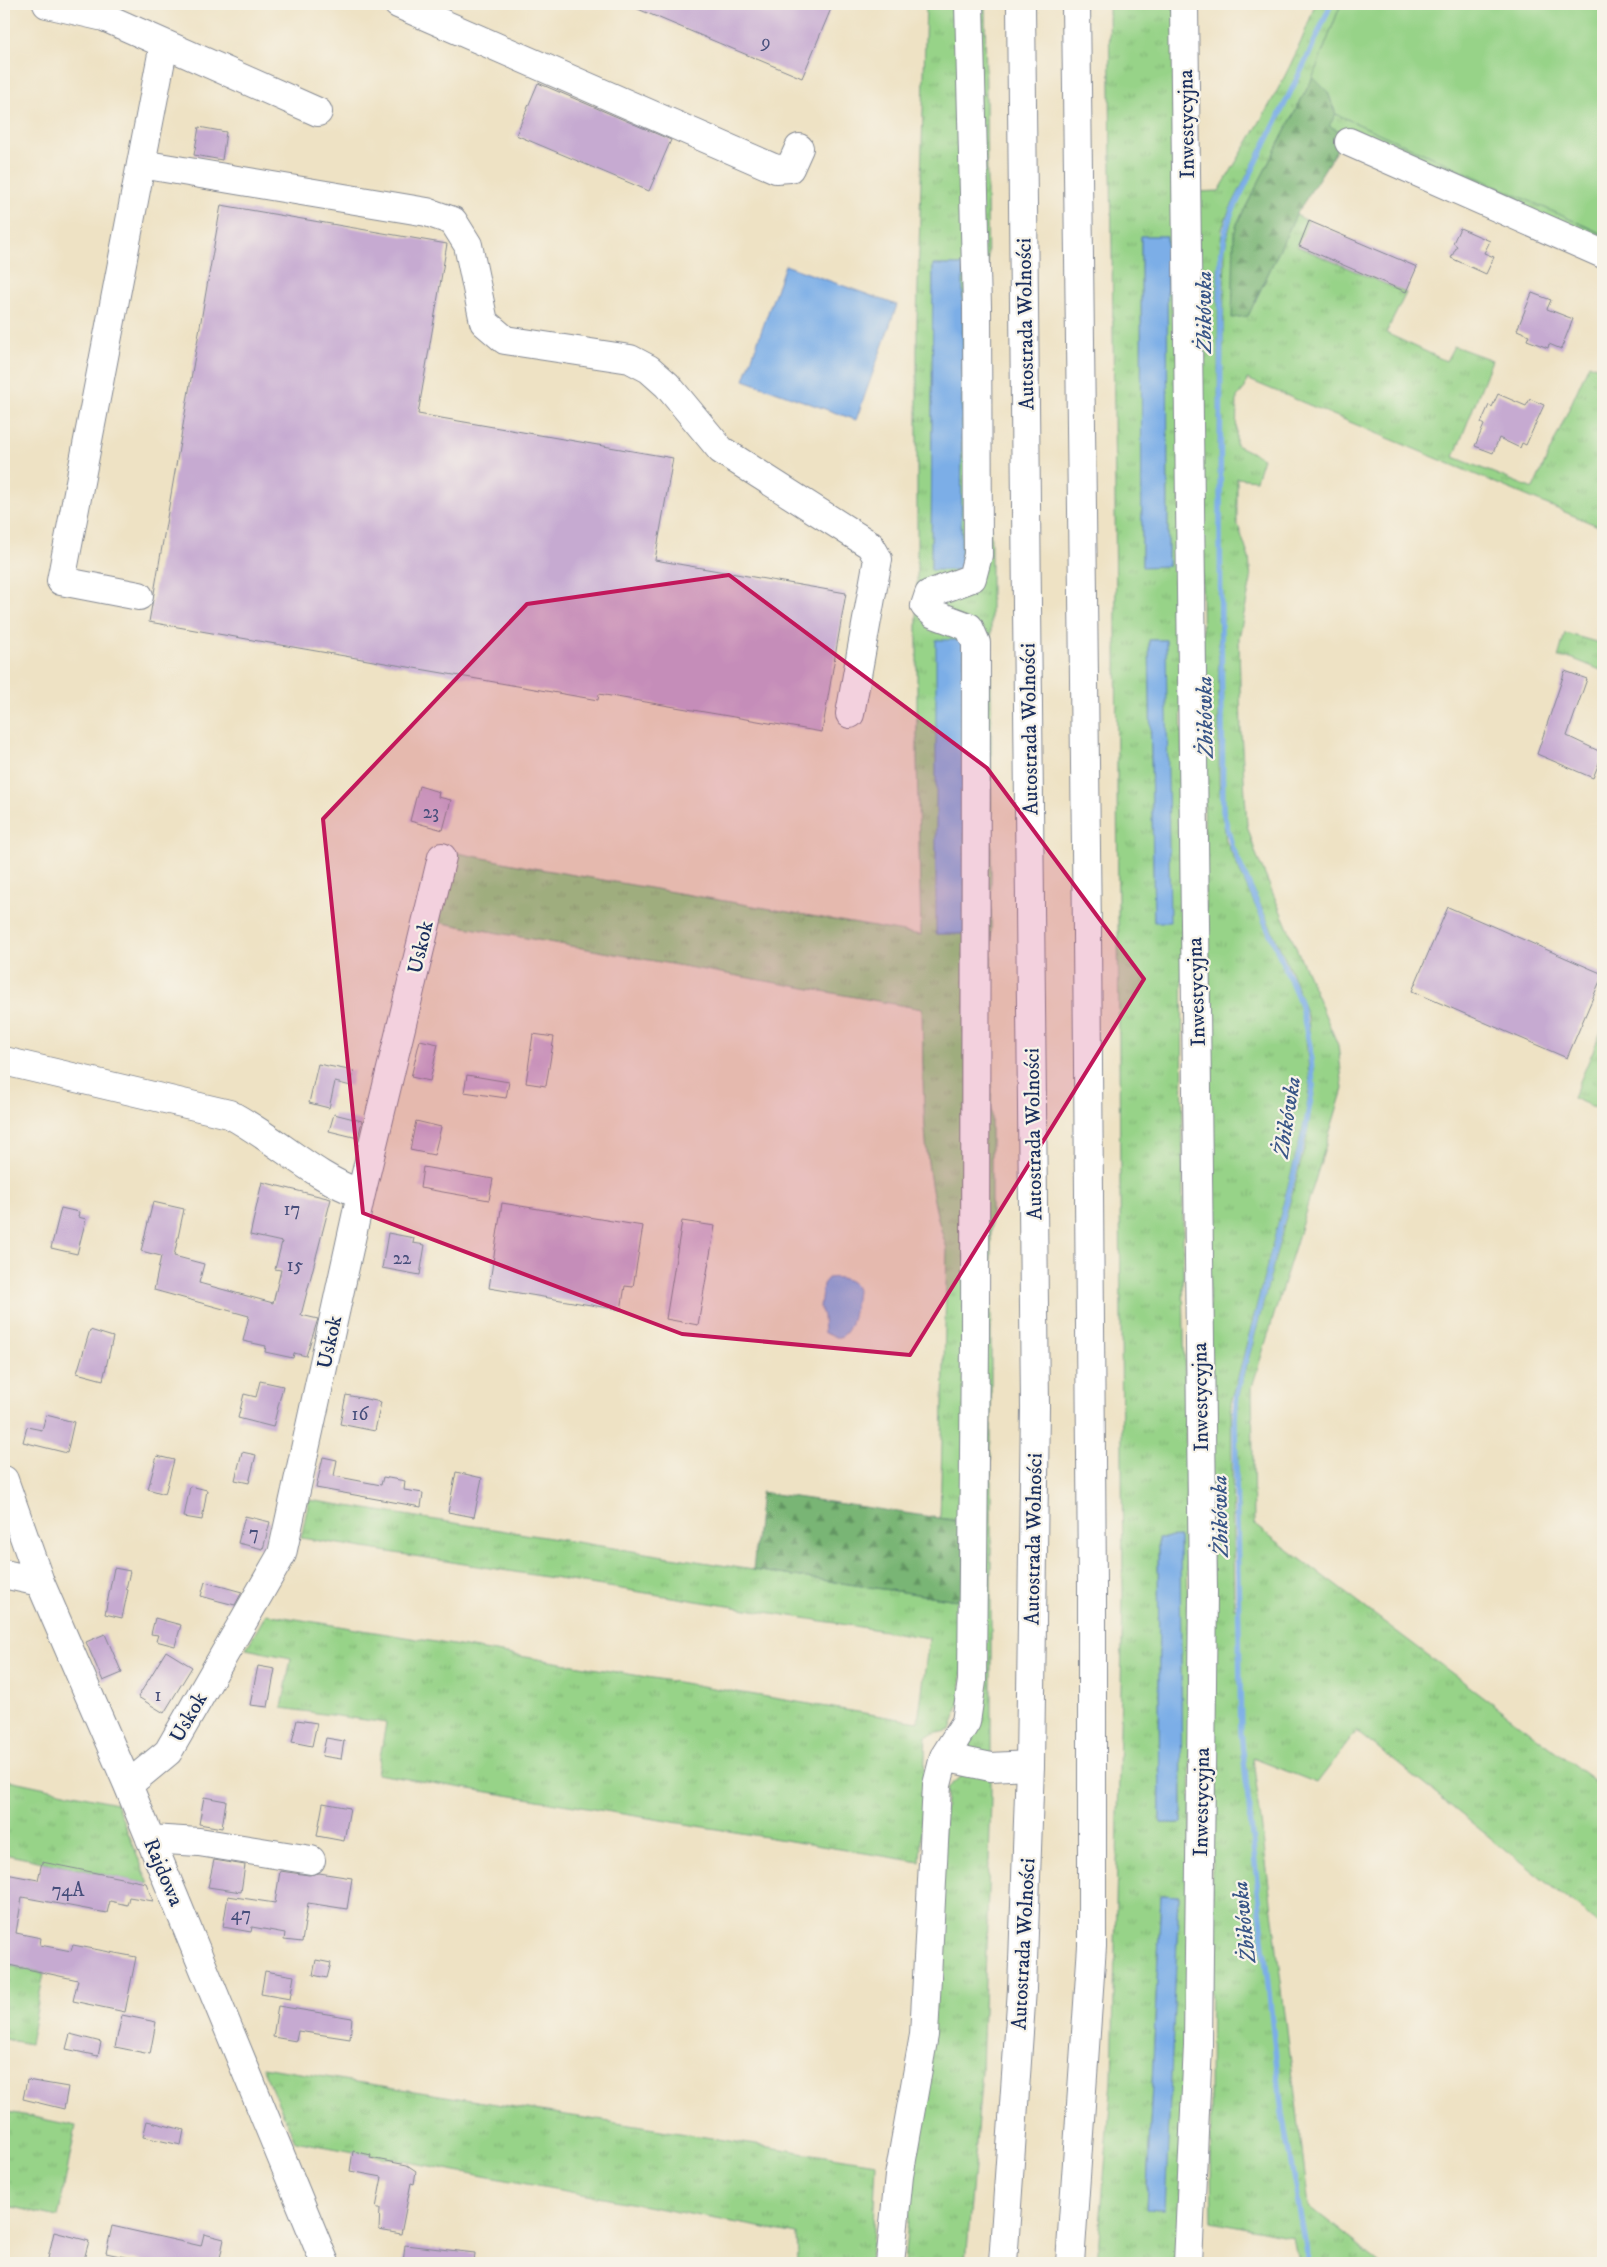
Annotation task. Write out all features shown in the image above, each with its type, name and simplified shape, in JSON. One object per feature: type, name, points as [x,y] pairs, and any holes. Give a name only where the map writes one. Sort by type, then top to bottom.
[{"type":"main road","points":[[48,4],[104,17],[318,112]]},
{"type":"main road","points":[[398,4],[776,170],[790,168],[799,148]]},
{"type":"main road","points":[[890,2263],[899,2176],[924,2035],[937,1784],[944,1757],[966,1722],[972,1681],[975,1341],[976,643],[969,627],[934,614],[925,606],[929,594],[972,578],[978,555],[977,307],[969,4]]},
{"type":"main road","name":"Autostrada Wolności","points":[[1003,2263],[1022,1989],[1030,1765],[1035,1407],[1022,4]]},
{"type":"main road","points":[[1070,2263],[1092,1946],[1092,1586],[1087,942],[1076,4]]},
{"type":"main road","name":"Inwestycyjna","points":[[1184,4],[1203,1602],[1198,2045],[1188,2263]]},
{"type":"main road","points":[[139,596],[61,581],[164,44]]},
{"type":"main road","points":[[1349,142],[1603,254]]},
{"type":"main road","points":[[141,164],[427,212],[454,222],[468,245],[484,322],[505,340],[630,358],[649,368],[667,385],[721,450],[870,545],[878,559],[850,714]]},
{"type":"main road","name":"Uskok","points":[[128,1785],[168,1752],[282,1554],[361,1194],[442,857]]},
{"type":"main road","points":[[4,1062],[229,1114],[250,1125],[338,1186],[361,1194]]},
{"type":"main road","name":"Rajdowa","points":[[4,1480],[21,1535],[40,1582],[128,1785],[326,2263]]},
{"type":"main road","points":[[4,1574],[40,1582]]},
{"type":"main road","points":[[944,1757],[991,1767],[1030,1765]]},
{"type":"main road","points":[[150,1839],[199,1842],[311,1860]]},
{"type":"highlighted area","points":[[729,575],[987,768],[1144,979],[910,1355],[682,1334],[363,1213],[323,819],[527,604]]},
{"type":"green space","points":[[926,4],[985,4],[991,561],[991,1799],[982,2071],[966,2263],[904,2263],[947,1788],[966,1772],[978,1689],[966,1522],[940,1518],[947,1249],[938,1219],[928,1160],[925,1130],[922,1009],[437,922],[448,851],[528,867],[921,935],[917,758],[917,320]],"holes":[[[933,265],[963,265],[931,569]]]},
{"type":"green space","points":[[1109,4],[1176,4],[1182,795],[1183,1271],[1193,1949],[1179,2263],[1097,2263],[1112,2080],[1123,1597],[1115,496]],"holes":[[[1141,236],[1167,236],[1168,566],[1142,566]],[[1149,640],[1166,640],[1154,922]],[[1180,1537],[1182,1823],[1160,1823],[1158,1538]],[[1161,1895],[1179,1896],[1164,2210],[1146,2208]]]},
{"type":"green space","points":[[1315,4],[1329,4],[1300,70],[1228,213],[1222,229],[1218,273],[1219,783],[1226,841],[1296,996],[1305,1028],[1310,1085],[1305,1120],[1231,1403],[1234,1608],[1240,1607],[1237,1403],[1306,1142],[1314,1083],[1308,1018],[1292,974],[1232,843],[1224,805],[1220,480],[1225,248],[1233,213],[1333,4],[1341,4],[1313,77],[1237,224],[1234,235],[1248,316],[1296,215],[1308,221],[1297,246],[1406,293],[1386,333],[1446,361],[1454,346],[1492,360],[1454,457],[1533,489],[1589,364],[1603,370],[1603,528],[1247,379],[1245,388],[1237,397],[1236,445],[1263,458],[1256,480],[1237,478],[1237,522],[1249,558],[1251,580],[1239,638],[1241,732],[1247,825],[1256,854],[1338,1045],[1343,1089],[1252,1387],[1254,1524],[1603,1787],[1603,1928],[1357,1731],[1317,1783],[1253,1758],[1309,2206],[1381,2263],[1298,2263],[1293,2237],[1212,2221],[1210,2102],[1213,1679],[1198,192],[1219,191],[1285,76]]},
{"type":"green space","points":[[1341,4],[1603,4],[1603,234],[1336,114],[1328,92],[1313,77]]},
{"type":"green space","points":[[1313,77],[1328,92],[1336,114],[1329,126],[1344,133],[1339,146],[1296,215],[1248,316],[1232,318],[1234,235],[1237,224]]},
{"type":"green space","points":[[1336,114],[1603,234],[1603,247],[1328,126]]},
{"type":"green space","points":[[1565,633],[1603,644],[1603,671],[1571,658],[1558,658]]},
{"type":"green space","points":[[1603,1027],[1603,1111],[1573,1098]]},
{"type":"green space","points":[[761,1492],[966,1522],[964,1601],[753,1570]]},
{"type":"green space","points":[[309,1500],[753,1570],[964,1601],[961,1699],[951,1730],[926,1736],[920,1862],[377,1774],[386,1723],[282,1708],[291,1658],[246,1649],[266,1614],[918,1722],[929,1638],[301,1538]]},
{"type":"green space","points":[[4,1779],[116,1803],[149,1884],[4,1854]]},
{"type":"green space","points":[[4,1964],[44,1973],[30,2044],[4,2039]]},
{"type":"green space","points":[[262,2067],[876,2164],[872,2248],[869,2263],[798,2263],[797,2234],[295,2141]]},
{"type":"green space","points":[[4,2111],[76,2126],[58,2217],[4,2205]]},
{"type":"water","points":[[1141,236],[1167,236],[1168,566],[1142,567]]},
{"type":"water","points":[[785,265],[897,305],[856,420],[744,380]]},
{"type":"water","points":[[933,265],[963,265],[961,570],[931,570]]},
{"type":"water","points":[[936,640],[964,640],[965,934],[936,934]]},
{"type":"water","points":[[1149,640],[1166,640],[1170,922],[1154,922]]},
{"type":"water","points":[[828,1278],[845,1279],[853,1283],[857,1290],[851,1324],[844,1335],[839,1337],[824,1333],[823,1316],[820,1307],[823,1284]]},
{"type":"water","points":[[1180,1537],[1182,1823],[1160,1823],[1158,1538]]},
{"type":"water","points":[[1161,1895],[1179,1896],[1165,2210],[1146,2209]]},
{"type":"building","points":[[626,4],[833,4],[802,78]]},
{"type":"building","points":[[538,83],[671,140],[649,191],[516,135]]},
{"type":"building","points":[[199,127],[226,132],[222,160],[194,155]]},
{"type":"building","points":[[221,205],[447,244],[418,414],[673,458],[655,560],[846,593],[822,732],[599,694],[598,700],[149,622]]},
{"type":"building","points":[[1309,221],[1417,267],[1406,292],[1299,246]]},
{"type":"building","points":[[1460,228],[1490,241],[1484,253],[1494,257],[1486,274],[1451,258],[1457,246],[1453,243]]},
{"type":"building","points":[[1532,293],[1551,300],[1547,309],[1573,319],[1561,349],[1549,344],[1548,348],[1527,340],[1529,335],[1517,330]]},
{"type":"building","points":[[1498,394],[1526,406],[1530,399],[1544,405],[1526,445],[1522,443],[1520,448],[1499,438],[1493,453],[1475,446],[1484,425],[1481,423],[1489,405],[1492,407]]},
{"type":"building","points":[[1565,671],[1587,679],[1567,736],[1603,753],[1593,778],[1537,754]]},
{"type":"building","points":[[419,786],[439,792],[438,797],[451,800],[443,830],[410,821]]},
{"type":"building","points":[[1448,907],[1603,974],[1567,1058],[1412,991]]},
{"type":"building","points":[[533,1034],[554,1037],[546,1086],[526,1083]]},
{"type":"building","points":[[420,1040],[438,1044],[430,1081],[411,1077]]},
{"type":"building","points":[[318,1064],[354,1071],[351,1086],[335,1082],[329,1108],[309,1103]]},
{"type":"building","points":[[467,1075],[509,1082],[506,1098],[464,1092]]},
{"type":"building","points":[[334,1114],[362,1121],[358,1138],[329,1131]]},
{"type":"building","points":[[416,1121],[441,1127],[434,1155],[410,1150]]},
{"type":"building","points":[[423,1167],[493,1179],[489,1200],[420,1188]]},
{"type":"building","points":[[262,1182],[331,1199],[301,1315],[318,1319],[306,1356],[294,1353],[293,1358],[265,1352],[266,1346],[243,1341],[249,1316],[154,1290],[161,1256],[141,1251],[153,1202],[184,1209],[174,1256],[204,1264],[199,1283],[273,1303],[281,1270],[275,1269],[282,1242],[250,1235]]},
{"type":"building","points":[[502,1203],[643,1226],[633,1287],[625,1286],[621,1310],[489,1288]]},
{"type":"building","points":[[61,1208],[79,1212],[78,1217],[86,1219],[77,1254],[51,1248]]},
{"type":"building","points":[[682,1221],[715,1226],[698,1325],[666,1319]]},
{"type":"building","points":[[388,1233],[414,1238],[413,1243],[425,1245],[420,1275],[382,1268]]},
{"type":"building","points":[[90,1330],[113,1337],[103,1380],[77,1373]]},
{"type":"building","points":[[260,1381],[283,1386],[273,1427],[238,1418],[244,1394],[256,1397]]},
{"type":"building","points":[[346,1395],[381,1402],[375,1431],[340,1424]]},
{"type":"building","points":[[46,1415],[74,1422],[67,1453],[23,1442],[27,1427],[42,1430]]},
{"type":"building","points":[[242,1452],[256,1455],[249,1483],[235,1480]]},
{"type":"building","points":[[157,1456],[174,1460],[165,1494],[148,1489]]},
{"type":"building","points":[[323,1457],[337,1460],[334,1476],[381,1485],[383,1477],[405,1481],[404,1490],[423,1493],[421,1507],[316,1488]]},
{"type":"building","points":[[456,1472],[482,1478],[474,1517],[448,1512]]},
{"type":"building","points":[[190,1486],[207,1490],[202,1520],[184,1517]]},
{"type":"building","points":[[245,1516],[270,1522],[263,1549],[238,1543]]},
{"type":"building","points":[[114,1568],[130,1571],[122,1618],[105,1614]]},
{"type":"building","points":[[205,1582],[242,1592],[235,1605],[219,1601],[201,1596]]},
{"type":"building","points":[[155,1618],[181,1625],[175,1646],[156,1641],[158,1635],[151,1634]]},
{"type":"building","points":[[105,1634],[122,1673],[103,1681],[86,1642]]},
{"type":"building","points":[[166,1651],[192,1667],[164,1713],[138,1697]]},
{"type":"building","points":[[258,1666],[275,1669],[268,1707],[250,1705]]},
{"type":"building","points":[[297,1720],[317,1723],[312,1746],[292,1742]]},
{"type":"building","points":[[326,1738],[344,1741],[341,1759],[322,1756]]},
{"type":"building","points":[[204,1797],[226,1801],[222,1828],[199,1824]]},
{"type":"building","points":[[323,1803],[350,1808],[344,1841],[317,1836]]},
{"type":"building","points":[[214,1860],[245,1865],[241,1892],[208,1887]]},
{"type":"building","points":[[42,1862],[146,1883],[153,1901],[129,1897],[127,1905],[110,1901],[107,1913],[22,1897],[16,1933],[41,1938],[40,1945],[71,1951],[73,1945],[136,1957],[125,2012],[73,2001],[78,1980],[4,1964],[4,1885],[6,1874],[38,1880]]},
{"type":"building","points":[[280,1871],[309,1875],[319,1873],[352,1878],[347,1909],[308,1903],[302,1942],[284,1940],[285,1933],[252,1927],[251,1932],[223,1927],[228,1896],[275,1903]]},
{"type":"building","points":[[316,1960],[331,1963],[327,1978],[313,1975]]},
{"type":"building","points":[[265,1971],[294,1976],[290,1999],[261,1994]]},
{"type":"building","points":[[278,2006],[352,2018],[350,2039],[298,2031],[296,2041],[273,2037]]},
{"type":"building","points":[[122,2015],[156,2022],[150,2054],[115,2047]]},
{"type":"building","points":[[70,2034],[101,2042],[98,2056],[66,2049]]},
{"type":"building","points":[[27,2080],[68,2087],[64,2109],[23,2099]]},
{"type":"building","points":[[147,2121],[184,2130],[181,2145],[143,2137]]},
{"type":"building","points":[[353,2151],[371,2155],[370,2158],[407,2165],[416,2171],[414,2184],[411,2183],[401,2234],[379,2230],[380,2208],[376,2208],[382,2177],[350,2171]]},
{"type":"building","points":[[112,2226],[201,2246],[204,2234],[224,2239],[219,2263],[152,2263],[106,2253]]},
{"type":"building","points":[[54,2232],[89,2241],[83,2263],[47,2263]]},
{"type":"building","points":[[405,2245],[475,2253],[474,2263],[403,2263]]},
{"type":"waterway","name":"Żbikówka","points":[[1309,2263],[1282,2114],[1241,1733],[1235,1419],[1237,1393],[1305,1131],[1313,1086],[1310,1046],[1300,1002],[1232,846],[1223,811],[1220,537],[1221,258],[1226,229],[1231,214],[1310,52],[1331,4]]}]
